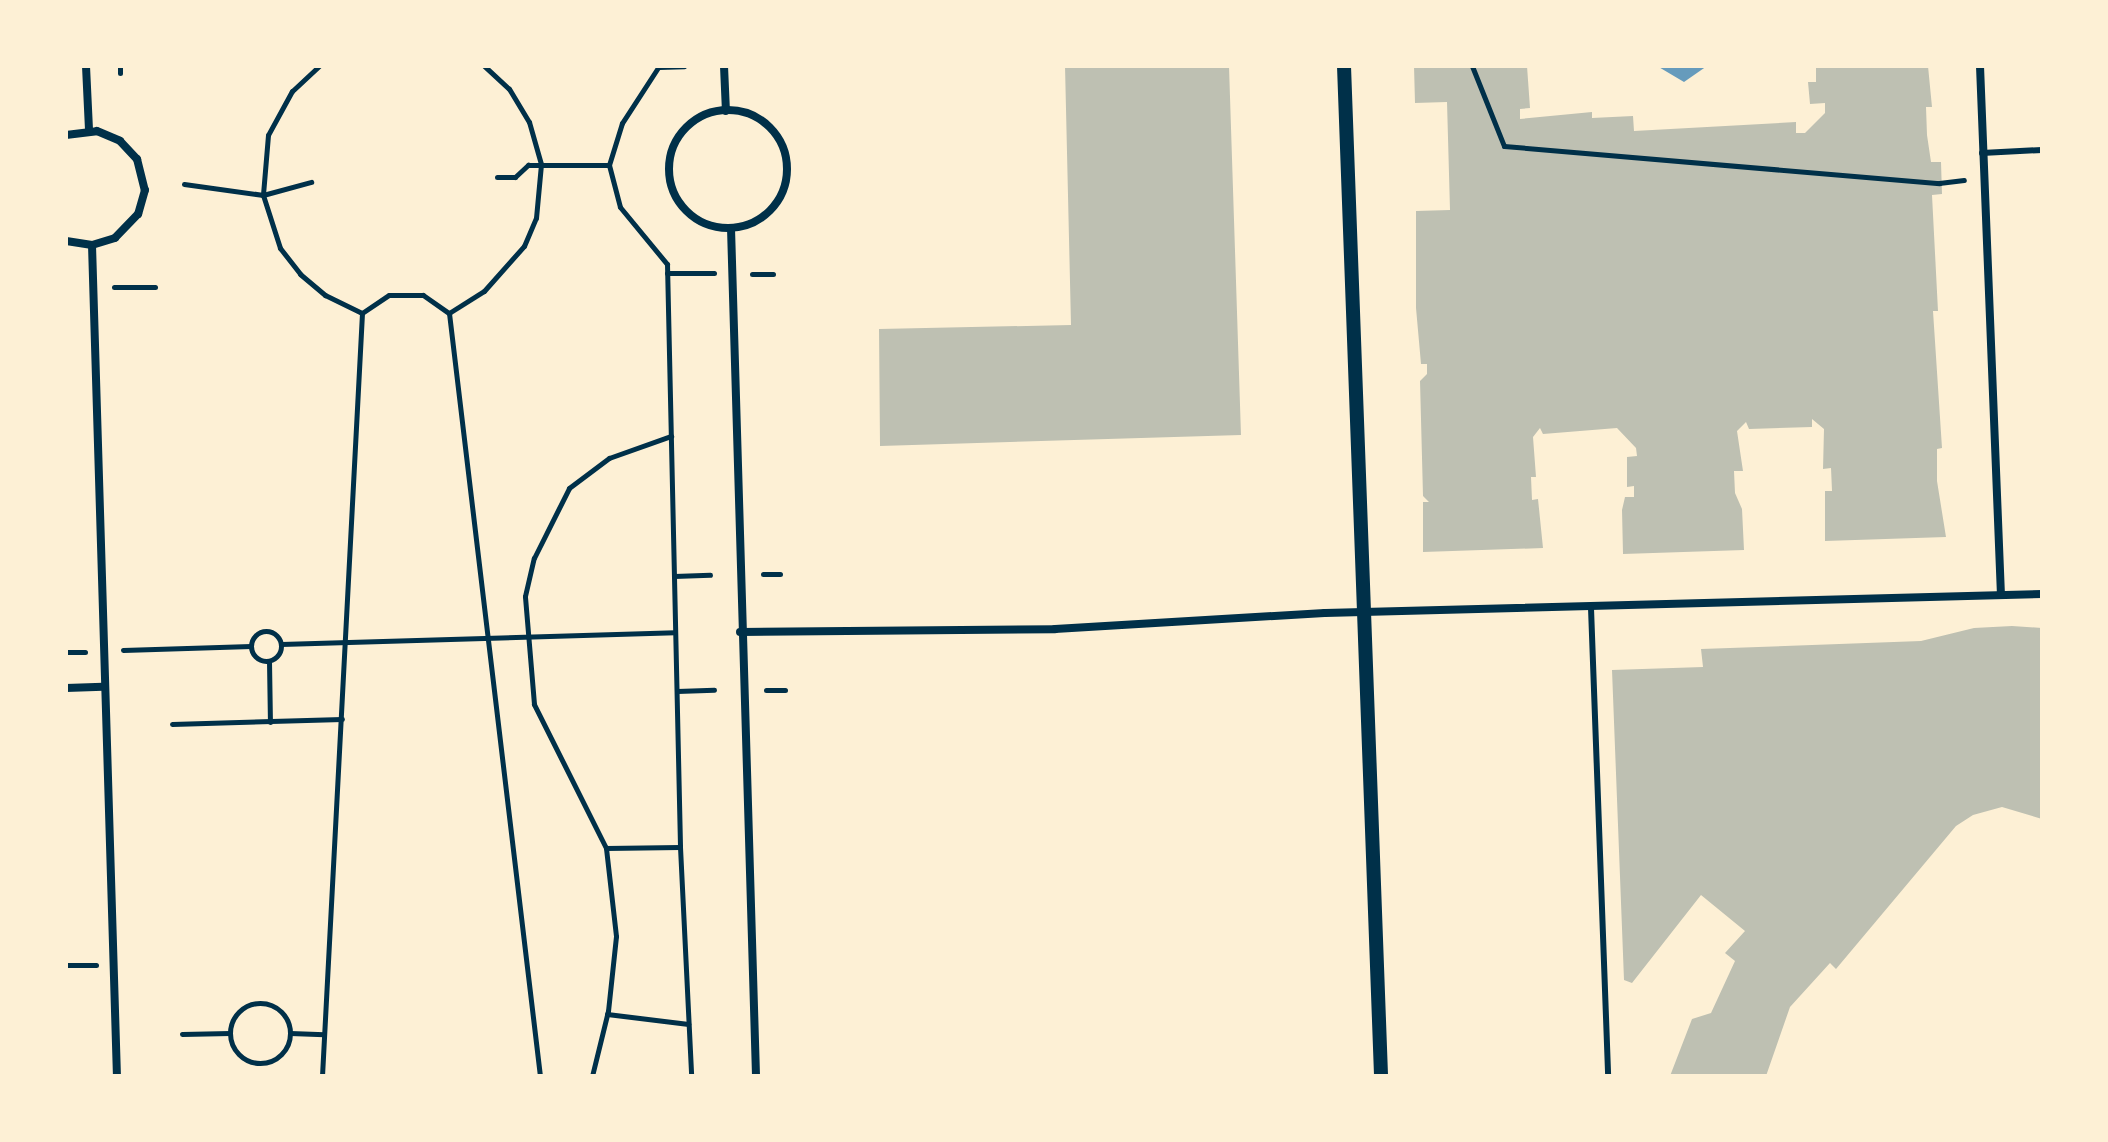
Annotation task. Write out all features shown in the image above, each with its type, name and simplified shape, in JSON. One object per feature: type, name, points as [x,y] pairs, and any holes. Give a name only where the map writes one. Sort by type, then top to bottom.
[{"type":"street","points":[[86,66],[89,130]]},
{"type":"street","points":[[724,66],[726,111]]},
{"type":"street","points":[[1344,66],[1381,1076]]},
{"type":"street","points":[[1980,66],[2001,595]]},
{"type":"street","points":[[726,111],[750,115],[769,127],[784,152],[787,170],[774,206],[758,220],[731,228],[690,215],[678,201],[669,174],[672,150],[688,126],[726,111]]},
{"type":"street","points":[[66,135],[89,130],[126,146],[145,182],[142,207],[128,228],[92,245],[66,241]]},
{"type":"street","points":[[731,228],[740,632],[756,1076]]},
{"type":"street","points":[[92,245],[117,1076]]},
{"type":"street","points":[[740,632],[1055,629],[1364,614],[2042,594]]},
{"type":"street","points":[[66,688],[103,687]]},
{"type":"lane","points":[[1982,153],[2042,150]]},
{"type":"lane","points":[[1591,608],[1608,1076]]},
{"type":"path","points":[[319,66],[292,91],[273,125],[262,167],[263,195],[280,248],[300,274],[325,295],[362,313]]},
{"type":"path","points":[[449,313],[484,291],[524,246],[536,218],[541,164],[529,122],[509,89],[484,66]]},
{"type":"path","points":[[684,66],[659,66],[622,123],[609,165],[624,214],[667,264],[680,847],[691,1076]]},
{"type":"path","points":[[1472,66],[1504,146],[1939,183],[1983,178]]},
{"type":"path","points":[[497,177],[515,177],[528,165],[609,165]]},
{"type":"path","points":[[184,184],[263,195],[311,182]]},
{"type":"path","points":[[113,287],[155,287]]},
{"type":"path","points":[[362,313],[389,295],[423,295],[449,313],[540,1076]]},
{"type":"path","points":[[322,1076],[362,313]]},
{"type":"path","points":[[592,1076],[607,1014],[616,936],[606,848],[539,719],[525,635],[525,596],[534,558],[569,488],[609,458],[671,436]]},
{"type":"path","points":[[763,574],[780,574]]},
{"type":"path","points":[[674,576],[710,575]]},
{"type":"path","points":[[66,652],[251,646],[263,631],[277,636],[281,644]]},
{"type":"path","points":[[281,644],[675,632]]},
{"type":"path","points":[[270,722],[269,661],[281,644]]},
{"type":"path","points":[[251,646],[257,657],[269,661]]},
{"type":"path","points":[[677,691],[714,690]]},
{"type":"path","points":[[761,690],[785,690]]},
{"type":"path","points":[[172,724],[342,719]]},
{"type":"path","points":[[606,848],[680,847]]},
{"type":"path","points":[[66,965],[113,964]]},
{"type":"path","points":[[258,1003],[280,1011],[290,1033],[280,1055],[261,1063],[239,1055],[230,1033],[235,1016],[258,1003]]},
{"type":"path","points":[[607,1014],[688,1024]]},
{"type":"path","points":[[182,1034],[230,1033]]},
{"type":"path","points":[[290,1033],[324,1034]]},
{"type":"water","points":[[1657,66],[1707,66],[1684,82]]},
{"type":"building","points":[[1065,66],[1229,66],[1241,435],[880,446],[879,329],[1071,325]]},
{"type":"building","points":[[1414,66],[1527,66],[1530,108],[1520,109],[1520,119],[1592,112],[1592,118],[1633,116],[1634,131],[1796,122],[1796,133],[1805,133],[1825,113],[1825,103],[1810,104],[1808,82],[1816,82],[1816,66],[1928,66],[1932,107],[1926,107],[1927,135],[1931,162],[1941,162],[1942,194],[1932,195],[1938,311],[1933,311],[1942,448],[1937,449],[1937,481],[1946,537],[1825,541],[1825,491],[1832,491],[1831,468],[1823,469],[1824,429],[1812,419],[1812,427],[1749,429],[1746,422],[1737,431],[1743,471],[1734,471],[1735,493],[1742,509],[1744,550],[1623,554],[1622,510],[1625,497],[1634,497],[1634,486],[1627,487],[1627,457],[1637,456],[1636,448],[1617,428],[1543,434],[1540,428],[1533,437],[1536,477],[1531,477],[1532,500],[1538,499],[1543,548],[1423,552],[1423,502],[1429,502],[1423,496],[1420,381],[1427,374],[1427,364],[1421,364],[1416,308],[1416,211],[1450,210],[1447,102],[1415,103]]},
{"type":"building","points":[[1974,628],[2042,628],[2042,819],[2002,807],[1973,815],[1956,826],[1836,969],[1830,963],[1790,1007],[1766,1076],[1670,1076],[1692,1019],[1711,1013],[1735,961],[1725,953],[1745,931],[1701,895],[1632,983],[1624,980],[1612,670],[1703,667],[1701,649],[1921,641]]}]
